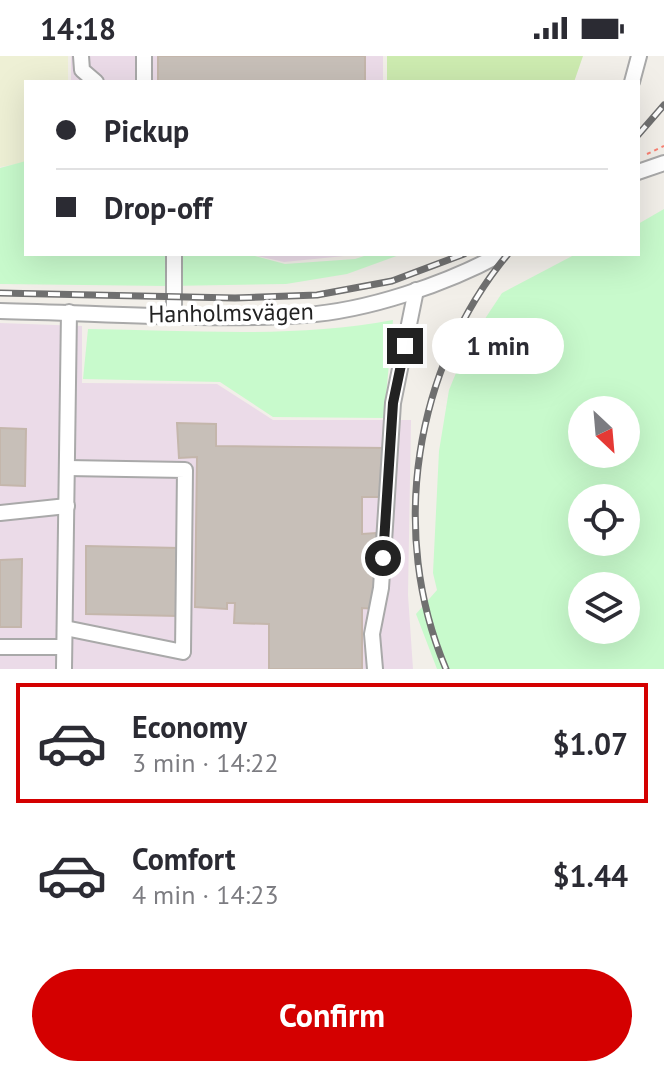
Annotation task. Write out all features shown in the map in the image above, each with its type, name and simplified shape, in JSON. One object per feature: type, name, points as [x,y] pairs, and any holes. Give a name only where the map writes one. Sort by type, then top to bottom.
[{"type":"street","points":[[81,56],[82,70],[94,80]]},
{"type":"street","points":[[144,56],[144,80]]},
{"type":"street","points":[[633,80],[639,56]]},
{"type":"street","points":[[640,171],[664,163]]},
{"type":"street","points":[[174,256],[174,315]]},
{"type":"street","name":"Hanholmsvägen","points":[[0,311],[306,315],[367,304],[416,290],[496,256]]},
{"type":"street","points":[[375,669],[372,634],[381,588],[393,403],[416,290]]},
{"type":"street","points":[[64,669],[69,312]]},
{"type":"street","points":[[65,628],[183,652],[185,470],[67,468]]},
{"type":"street","points":[[0,513],[67,506]]},
{"type":"street","points":[[0,647],[64,647]]},
{"type":"path","points":[[640,158],[664,146]]},
{"type":"shaded area","points":[[71,56],[383,56],[383,80],[71,80]]},
{"type":"shaded area","points":[[258,256],[344,256],[284,262]]},
{"type":"shaded area","points":[[0,323],[82,326],[82,383],[217,384],[273,420],[411,420],[408,595],[413,669],[0,669]]},
{"type":"green space","points":[[0,56],[68,56],[68,80],[24,80],[24,162],[0,167]]},
{"type":"green space","points":[[387,56],[583,56],[575,80],[387,80]]},
{"type":"green space","points":[[24,162],[24,256],[255,256],[285,264],[396,256],[347,274],[286,284],[0,284],[0,168]]},
{"type":"green space","points":[[664,209],[664,669],[437,669],[416,614],[437,590],[433,573],[439,451],[449,390],[467,346],[502,293],[572,256],[640,256],[640,223]]},
{"type":"green space","points":[[393,320],[384,418],[273,417],[220,382],[83,379],[88,329],[203,332],[317,330]]},
{"type":"building","points":[[158,56],[365,56],[365,80],[158,80]]},
{"type":"building","points":[[177,423],[216,424],[216,446],[385,448],[383,497],[362,497],[362,534],[376,533],[375,609],[362,608],[362,669],[269,669],[269,624],[234,623],[235,603],[227,603],[227,609],[195,607],[197,457],[179,458]]},
{"type":"building","points":[[0,428],[26,429],[25,486],[0,485]]},
{"type":"building","points":[[86,546],[179,548],[178,616],[86,614]]},
{"type":"building","points":[[22,559],[21,627],[0,627],[0,560]]},
{"type":"railway","points":[[640,133],[664,105]]},
{"type":"railway","points":[[0,293],[235,298],[317,295],[392,281],[459,256]]},
{"type":"railway","points":[[446,669],[428,617],[418,563],[415,508],[420,453],[432,399],[450,347],[476,299],[507,256]]},
{"type":"route","points":[[383,558],[393,403],[405,346]]}]
